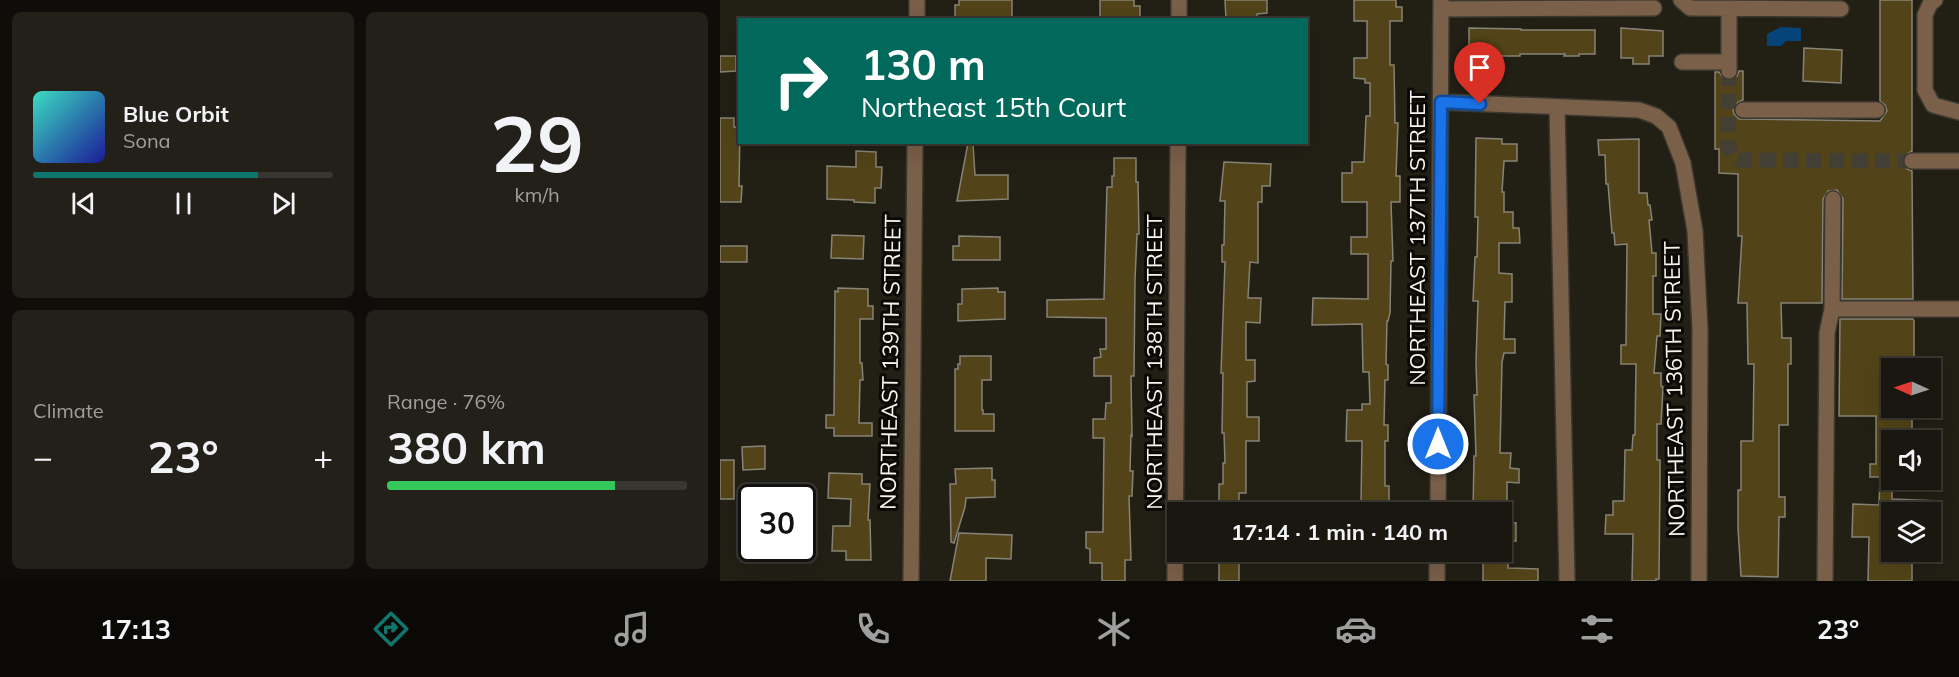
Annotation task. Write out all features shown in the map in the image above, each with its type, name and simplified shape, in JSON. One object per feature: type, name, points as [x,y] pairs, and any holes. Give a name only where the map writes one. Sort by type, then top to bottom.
[{"type":"street","points":[[916,18],[917,0]]},
{"type":"street","points":[[1179,0],[1179,18]]},
{"type":"street","points":[[1681,0],[1690,8],[1841,9]]},
{"type":"street","points":[[1935,0],[1930,4],[1925,15],[1925,90],[1933,105],[1959,112]]},
{"type":"street","points":[[1441,4],[1654,8]]},
{"type":"street","name":"NORTHEAST 137TH STREET","points":[[1438,502],[1441,4]]},
{"type":"street","points":[[1682,62],[1729,66],[1730,8]]},
{"type":"street","points":[[1441,102],[1557,107],[1568,581]]},
{"type":"street","name":"NORTHEAST 136TH STREET","points":[[1557,107],[1639,110],[1656,116],[1670,127],[1683,163],[1695,231],[1700,329],[1699,581]]},
{"type":"street","points":[[1743,110],[1877,111]]},
{"type":"street","name":"NORTHEAST 139TH STREET","points":[[911,581],[915,144]]},
{"type":"street","name":"NORTHEAST 138TH STREET","points":[[1175,581],[1178,144]]},
{"type":"street","points":[[1911,161],[1959,161]]},
{"type":"street","points":[[1825,581],[1827,333],[1832,309],[1833,199]]},
{"type":"street","points":[[1832,309],[1959,309]]},
{"type":"street","points":[[1437,562],[1437,581]]},
{"type":"water","points":[[1781,27],[1801,28],[1801,41],[1786,41],[1781,46],[1767,46],[1767,34]]},
{"type":"building","points":[[959,0],[1012,0],[1012,18],[955,18],[955,5],[959,5]]},
{"type":"building","points":[[1100,0],[1134,0],[1134,6],[1140,6],[1140,18],[1100,18]]},
{"type":"building","points":[[1225,0],[1267,0],[1267,13],[1257,14],[1258,18],[1226,18]]},
{"type":"building","points":[[1354,0],[1396,0],[1396,7],[1402,7],[1402,21],[1390,21],[1390,65],[1394,65],[1395,123],[1398,123],[1396,176],[1400,176],[1400,202],[1391,202],[1393,261],[1391,261],[1390,313],[1387,321],[1388,380],[1385,380],[1384,425],[1388,425],[1388,441],[1385,441],[1385,486],[1389,486],[1389,502],[1361,502],[1362,441],[1346,441],[1347,410],[1362,410],[1362,404],[1370,404],[1369,372],[1363,372],[1362,324],[1312,325],[1313,298],[1368,299],[1368,254],[1351,254],[1351,237],[1367,237],[1367,202],[1342,202],[1342,173],[1352,173],[1352,162],[1364,162],[1366,116],[1370,116],[1370,83],[1365,83],[1365,79],[1354,78],[1354,58],[1367,58],[1367,21],[1354,21]]},
{"type":"building","points":[[1880,0],[1912,0],[1912,151],[1904,156],[1902,162],[1907,169],[1912,171],[1913,299],[1842,299],[1843,199],[1837,190],[1828,191],[1823,199],[1822,303],[1781,303],[1782,338],[1791,338],[1791,364],[1788,364],[1788,425],[1779,425],[1779,497],[1785,497],[1785,517],[1779,517],[1778,577],[1741,576],[1738,490],[1741,490],[1741,441],[1753,441],[1754,364],[1748,364],[1747,303],[1738,303],[1742,236],[1738,236],[1738,174],[1719,173],[1719,149],[1715,149],[1715,72],[1719,72],[1724,79],[1730,81],[1737,76],[1739,71],[1743,71],[1743,100],[1738,102],[1733,109],[1739,119],[1880,121],[1887,111],[1885,105],[1880,101]]},
{"type":"building","points":[[1469,28],[1595,30],[1595,54],[1469,56]]},
{"type":"building","points":[[1621,28],[1663,31],[1663,56],[1649,56],[1649,64],[1633,64],[1633,58],[1621,58]]},
{"type":"building","points":[[1804,48],[1842,50],[1841,83],[1803,81]]},
{"type":"building","points":[[720,56],[736,56],[736,71],[720,72]]},
{"type":"building","points":[[720,118],[734,118],[734,127],[738,127],[740,144],[741,202],[720,202]]},
{"type":"building","points":[[1476,138],[1502,139],[1502,144],[1517,144],[1517,161],[1504,161],[1502,192],[1504,192],[1504,212],[1513,212],[1513,228],[1519,228],[1520,243],[1499,243],[1499,273],[1512,274],[1512,302],[1505,302],[1504,339],[1515,339],[1515,353],[1504,353],[1502,362],[1500,453],[1511,453],[1510,468],[1519,469],[1519,483],[1507,482],[1507,502],[1473,502],[1478,301],[1473,301],[1478,217],[1475,217]]},
{"type":"building","points":[[1639,139],[1639,193],[1647,193],[1652,220],[1649,220],[1652,253],[1656,253],[1656,276],[1653,276],[1653,314],[1661,314],[1654,373],[1661,373],[1661,386],[1663,387],[1661,424],[1657,424],[1657,460],[1660,460],[1660,479],[1659,579],[1656,581],[1632,581],[1633,534],[1605,534],[1606,515],[1613,515],[1613,501],[1624,501],[1625,450],[1632,450],[1633,435],[1635,435],[1636,364],[1621,364],[1621,345],[1626,345],[1627,244],[1615,245],[1608,184],[1606,184],[1605,155],[1599,155],[1598,140]]},
{"type":"building","points":[[968,144],[973,144],[975,175],[1008,175],[1008,199],[957,201]]},
{"type":"building","points":[[856,151],[876,152],[876,167],[882,167],[881,188],[875,188],[875,203],[827,199],[827,166],[856,167]]},
{"type":"building","points":[[1114,158],[1136,158],[1136,182],[1138,182],[1139,234],[1137,234],[1135,280],[1134,376],[1131,376],[1130,471],[1133,471],[1132,496],[1129,496],[1131,560],[1125,560],[1125,581],[1102,581],[1102,563],[1090,563],[1090,549],[1086,548],[1086,532],[1103,532],[1104,438],[1093,438],[1093,419],[1105,419],[1106,403],[1111,403],[1111,376],[1094,376],[1094,358],[1101,357],[1100,349],[1106,349],[1106,318],[1047,317],[1047,300],[1104,299],[1107,187],[1112,187]]},
{"type":"building","points":[[1224,162],[1271,164],[1270,186],[1262,186],[1262,202],[1258,202],[1258,263],[1250,262],[1248,298],[1261,298],[1260,323],[1246,322],[1246,360],[1255,360],[1255,381],[1247,382],[1247,417],[1259,417],[1259,441],[1246,441],[1246,493],[1239,493],[1239,501],[1219,501],[1219,484],[1223,484],[1223,463],[1225,463],[1224,433],[1222,433],[1223,373],[1221,373],[1225,262],[1222,262],[1222,245],[1224,245],[1225,201],[1220,201]]},
{"type":"building","points":[[832,235],[864,236],[863,259],[831,258]]},
{"type":"building","points":[[959,236],[1000,237],[1000,260],[953,260],[953,246],[959,246]]},
{"type":"building","points":[[720,246],[747,246],[747,262],[720,262]]},
{"type":"building","points":[[838,288],[868,289],[868,306],[873,306],[873,319],[860,319],[860,363],[862,363],[863,380],[860,380],[859,423],[872,423],[872,436],[834,436],[834,428],[826,428],[826,415],[834,415],[835,291],[838,292]]},
{"type":"building","points":[[998,288],[998,292],[1005,292],[1005,319],[958,321],[958,304],[962,304],[962,289]]},
{"type":"building","points":[[1840,319],[1913,319],[1914,358],[1881,358],[1881,418],[1912,418],[1912,430],[1881,430],[1881,490],[1892,490],[1892,499],[1940,501],[1881,502],[1881,562],[1912,562],[1912,581],[1868,581],[1869,537],[1852,537],[1853,504],[1879,505],[1880,477],[1870,477],[1870,464],[1876,464],[1876,416],[1839,416]]},
{"type":"building","points":[[960,356],[991,356],[991,380],[982,380],[982,410],[983,414],[994,414],[994,431],[955,431],[955,369],[958,369],[958,364],[960,364]]},
{"type":"building","points":[[765,446],[765,469],[743,470],[742,447]]},
{"type":"building","points":[[720,460],[734,460],[734,499],[720,499]]},
{"type":"building","points":[[992,468],[995,497],[966,498],[954,543],[951,542],[950,484],[956,484],[955,469]]},
{"type":"building","points":[[829,473],[862,474],[862,484],[870,484],[868,520],[870,520],[871,560],[846,560],[846,551],[832,551],[833,526],[850,526],[851,499],[828,498]]},
{"type":"building","points":[[1512,523],[1516,523],[1516,541],[1512,541]]},
{"type":"building","points":[[959,533],[1012,535],[1011,559],[986,558],[986,581],[950,581]]},
{"type":"building","points":[[1219,562],[1239,562],[1239,581],[1219,581]]},
{"type":"building","points":[[1483,562],[1508,562],[1508,568],[1538,569],[1538,581],[1483,581]]},
{"type":"tunnel","points":[[1729,71],[1728,147],[1732,156],[1740,160],[1912,161]]},
{"type":"route","points":[[1438,444],[1441,102],[1480,104]]}]
